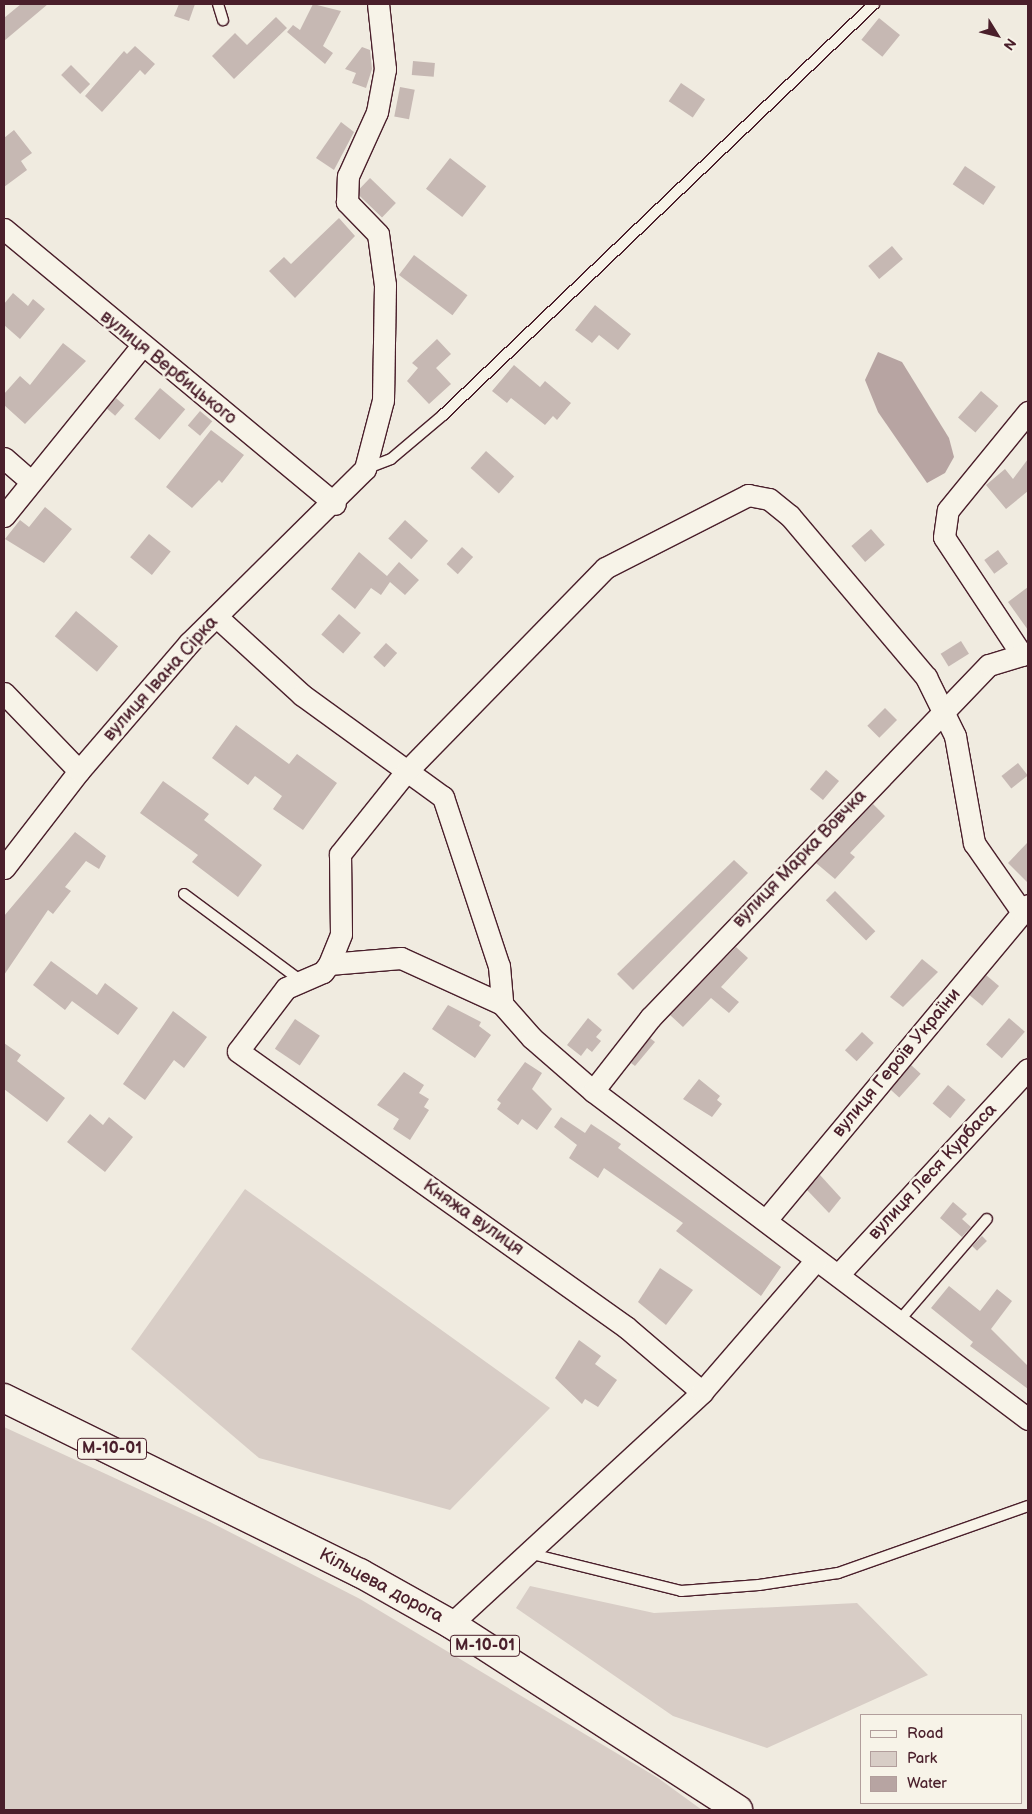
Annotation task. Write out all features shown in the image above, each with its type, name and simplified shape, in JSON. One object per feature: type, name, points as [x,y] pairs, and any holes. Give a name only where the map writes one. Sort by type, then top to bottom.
[{"type":"highway","name":"Кільцева дорога","points":[[4,1398],[360,1573],[451,1624],[738,1810]]},
{"type":"street","points":[[365,469],[383,400],[385,285],[378,234],[348,202],[348,176],[377,112],[385,69],[378,4]]},
{"type":"street","name":"вулиця Вербицького","points":[[4,229],[141,347],[335,504]]},
{"type":"street","points":[[4,516],[29,480],[141,347]]},
{"type":"street","points":[[1025,654],[944,537],[948,510],[1028,412]]},
{"type":"street","points":[[4,458],[29,480]]},
{"type":"street","name":"вулиця Івана Сірка","points":[[4,868],[79,771],[189,643],[335,504],[365,469]]},
{"type":"street","points":[[300,980],[323,972],[329,964],[341,934],[340,854],[405,773],[605,568],[748,495],[769,499],[790,516],[905,648],[945,710],[955,736],[974,843],[1025,909]]},
{"type":"street","points":[[217,617],[302,695],[405,773],[443,797],[499,966],[502,1004]]},
{"type":"street","name":"вулиця Марка Вовчка","points":[[593,1091],[650,1018],[989,665],[1025,654]]},
{"type":"street","points":[[4,693],[79,771]]},
{"type":"street","name":"вулиця Героїв України","points":[[766,1220],[1025,909]]},
{"type":"street","points":[[329,964],[401,958],[502,1004],[532,1038],[593,1091],[1028,1419]]},
{"type":"street","name":"Княжа вулиця","points":[[300,980],[286,988],[238,1052],[626,1327],[702,1392]]},
{"type":"street","name":"вулиця Леся Курбаса","points":[[838,1275],[1028,1069]]},
{"type":"street","points":[[451,1624],[532,1554],[702,1392],[816,1260]]},
{"type":"lane","points":[[218,4],[223,20]]},
{"type":"lane","points":[[365,469],[391,459],[442,415],[874,4]]},
{"type":"lane","points":[[184,894],[300,980]]},
{"type":"lane","points":[[898,1322],[987,1219]]},
{"type":"lane","points":[[532,1554],[681,1591],[759,1585],[838,1573],[1028,1506]]},
{"type":"green space","points":[[245,1189],[550,1408],[450,1510],[259,1458],[131,1349]]},
{"type":"green space","points":[[4,1427],[210,1522],[360,1599],[658,1778],[702,1810],[4,1810]]},
{"type":"green space","points":[[530,1586],[654,1613],[857,1603],[928,1675],[767,1748],[673,1716],[516,1608]]},
{"type":"water","points":[[878,352],[902,362],[949,438],[954,457],[945,473],[927,483],[878,412],[865,380]]},
{"type":"building","points":[[21,4],[48,4],[4,41],[4,18]]},
{"type":"building","points":[[179,4],[195,4],[189,21],[174,16]]},
{"type":"building","points":[[313,4],[341,11],[323,46],[333,53],[325,64],[287,32],[293,25],[300,30]]},
{"type":"building","points":[[276,17],[287,28],[234,79],[212,56],[235,33],[247,45]]},
{"type":"building","points":[[879,18],[900,35],[882,57],[861,40]]},
{"type":"building","points":[[135,46],[155,64],[145,75],[140,70],[102,112],[85,96],[124,51],[127,54]]},
{"type":"building","points":[[362,47],[370,50],[372,69],[366,88],[352,83],[356,73],[345,69]]},
{"type":"building","points":[[413,61],[435,63],[434,77],[412,75]]},
{"type":"building","points":[[71,65],[90,84],[80,94],[61,75]]},
{"type":"building","points":[[681,83],[705,99],[693,117],[669,101]]},
{"type":"building","points":[[400,87],[415,90],[409,119],[394,116]]},
{"type":"building","points":[[341,122],[354,132],[334,170],[316,158]]},
{"type":"building","points":[[14,130],[32,153],[21,161],[27,170],[4,187],[4,138]]},
{"type":"building","points":[[450,158],[486,186],[462,217],[426,189]]},
{"type":"building","points":[[965,166],[996,187],[983,205],[953,184]]},
{"type":"building","points":[[370,178],[396,203],[382,217],[356,192]]},
{"type":"building","points":[[339,218],[355,236],[295,298],[269,271],[284,257],[291,264]]},
{"type":"building","points":[[892,246],[903,259],[879,279],[868,266]]},
{"type":"building","points":[[414,255],[468,295],[452,315],[399,275]]},
{"type":"building","points":[[13,293],[28,306],[33,299],[45,309],[20,339],[4,325],[4,304]]},
{"type":"building","points":[[595,305],[631,334],[618,350],[599,335],[592,343],[575,330]]},
{"type":"building","points":[[437,339],[451,354],[436,368],[451,384],[429,404],[407,381],[418,368],[412,363]]},
{"type":"building","points":[[63,343],[86,361],[25,424],[4,405],[4,394],[20,376],[30,385]]},
{"type":"building","points":[[514,365],[540,387],[545,381],[571,403],[557,420],[553,416],[545,425],[511,398],[507,403],[492,391]]},
{"type":"building","points":[[160,388],[185,409],[160,440],[134,419]]},
{"type":"building","points":[[981,391],[998,406],[975,433],[958,417]]},
{"type":"building","points":[[116,398],[124,405],[115,416],[107,409]]},
{"type":"building","points":[[200,411],[212,421],[200,436],[188,426]]},
{"type":"building","points":[[211,430],[244,455],[222,483],[219,480],[192,508],[166,487]]},
{"type":"building","points":[[486,451],[514,476],[499,494],[471,468]]},
{"type":"building","points":[[1028,459],[1028,491],[1006,509],[986,485],[1005,469],[1013,479]]},
{"type":"building","points":[[45,507],[72,529],[44,563],[5,539],[20,520],[29,527]]},
{"type":"building","points":[[405,520],[428,541],[411,559],[388,539]]},
{"type":"building","points":[[871,529],[885,545],[865,562],[851,546]]},
{"type":"building","points":[[149,534],[171,552],[152,575],[130,557]]},
{"type":"building","points":[[462,547],[473,557],[458,574],[447,564]]},
{"type":"building","points":[[998,550],[1008,564],[994,574],[984,560]]},
{"type":"building","points":[[359,552],[387,576],[399,562],[419,580],[405,595],[390,582],[381,595],[371,588],[355,609],[331,589]]},
{"type":"building","points":[[1028,587],[1028,630],[1008,602]]},
{"type":"building","points":[[76,611],[118,646],[97,672],[55,636]]},
{"type":"building","points":[[339,614],[361,633],[343,653],[321,634]]},
{"type":"building","points":[[961,641],[969,654],[949,666],[941,654]]},
{"type":"building","points":[[386,643],[397,653],[384,667],[373,657]]},
{"type":"building","points":[[885,708],[897,720],[879,738],[867,726]]},
{"type":"building","points":[[236,725],[289,764],[297,754],[337,783],[303,830],[273,809],[282,796],[255,776],[248,785],[212,758]]},
{"type":"building","points":[[1018,763],[1028,776],[1011,789],[1001,776]]},
{"type":"building","points":[[826,770],[839,781],[823,800],[810,789]]},
{"type":"building","points":[[163,781],[209,814],[204,820],[262,865],[238,897],[192,862],[198,855],[140,813]]},
{"type":"building","points":[[873,804],[885,816],[850,853],[855,857],[835,879],[816,863]]},
{"type":"building","points":[[75,832],[106,856],[99,869],[86,861],[65,887],[71,891],[53,914],[48,910],[4,975],[4,916]]},
{"type":"building","points":[[1028,842],[1028,883],[1008,863]]},
{"type":"building","points":[[734,860],[748,873],[633,990],[617,974]]},
{"type":"building","points":[[835,891],[875,931],[866,940],[826,900]]},
{"type":"building","points":[[736,947],[748,958],[721,987],[739,1002],[729,1013],[711,998],[683,1027],[670,1015]]},
{"type":"building","points":[[922,959],[938,972],[903,1007],[890,997]]},
{"type":"building","points":[[51,961],[97,995],[105,983],[138,1008],[118,1035],[72,1001],[65,1010],[33,985]]},
{"type":"building","points":[[986,975],[999,986],[982,1006],[969,995]]},
{"type":"building","points":[[448,1005],[481,1022],[479,1026],[491,1035],[475,1058],[432,1029]]},
{"type":"building","points":[[173,1011],[207,1037],[184,1068],[174,1060],[145,1100],[123,1084]]},
{"type":"building","points":[[588,1018],[602,1030],[596,1037],[601,1041],[592,1052],[587,1048],[581,1056],[567,1045]]},
{"type":"building","points":[[1009,1018],[1025,1032],[1002,1058],[986,1044]]},
{"type":"building","points":[[295,1019],[320,1036],[300,1066],[275,1049]]},
{"type":"building","points":[[862,1032],[874,1043],[857,1061],[845,1050]]},
{"type":"building","points":[[650,1038],[655,1042],[635,1066],[631,1063]]},
{"type":"building","points":[[4,1043],[21,1055],[17,1061],[65,1098],[47,1122],[4,1089]]},
{"type":"building","points":[[525,1062],[542,1073],[532,1089],[552,1109],[537,1130],[522,1119],[518,1125],[497,1109],[501,1103],[497,1100]]},
{"type":"building","points":[[911,1065],[921,1074],[899,1097],[890,1089]]},
{"type":"building","points":[[404,1072],[424,1085],[419,1093],[429,1099],[424,1107],[429,1110],[410,1140],[393,1129],[399,1119],[377,1105]]},
{"type":"building","points":[[699,1079],[720,1096],[717,1100],[722,1104],[712,1117],[683,1099]]},
{"type":"building","points":[[948,1085],[966,1100],[950,1118],[933,1103]]},
{"type":"building","points":[[90,1114],[103,1125],[109,1117],[133,1137],[105,1172],[67,1142]]},
{"type":"building","points":[[561,1117],[585,1133],[591,1124],[621,1144],[618,1148],[781,1267],[761,1296],[676,1231],[683,1223],[604,1168],[598,1178],[569,1158],[577,1145],[554,1127]]},
{"type":"building","points":[[820,1175],[841,1198],[829,1213],[807,1190]]},
{"type":"building","points":[[953,1202],[967,1214],[962,1219],[971,1227],[962,1237],[940,1218]]},
{"type":"building","points":[[982,1236],[987,1241],[977,1251],[972,1246]]},
{"type":"building","points":[[660,1268],[693,1290],[666,1325],[638,1302]]},
{"type":"building","points":[[949,1286],[980,1311],[997,1289],[1012,1301],[991,1329],[1028,1366],[1028,1389],[970,1346],[973,1342],[931,1308]]},
{"type":"building","points":[[579,1340],[601,1356],[595,1364],[617,1380],[598,1407],[585,1399],[582,1404],[555,1378]]}]
